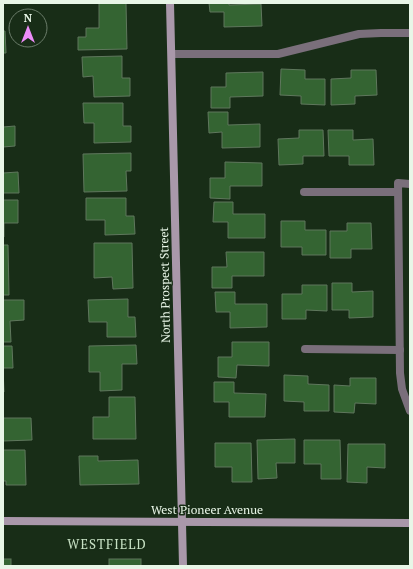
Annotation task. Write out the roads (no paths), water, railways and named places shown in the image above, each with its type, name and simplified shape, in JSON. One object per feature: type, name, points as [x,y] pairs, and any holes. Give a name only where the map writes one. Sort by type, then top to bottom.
[{"type":"street","name":"North Prospect Street","points":[[170,3],[182,566]]},
{"type":"street","points":[[172,54],[278,54],[359,34],[410,33]]},
{"type":"street","points":[[410,184],[398,183],[400,373],[402,389],[410,411]]},
{"type":"street","points":[[304,192],[398,192]]},
{"type":"street","points":[[305,349],[400,350]]},
{"type":"street","name":"West Pioneer Avenue","points":[[3,520],[410,523]]},
{"type":"district","name":"WESTFIELD","points":[[107,544]]}]
